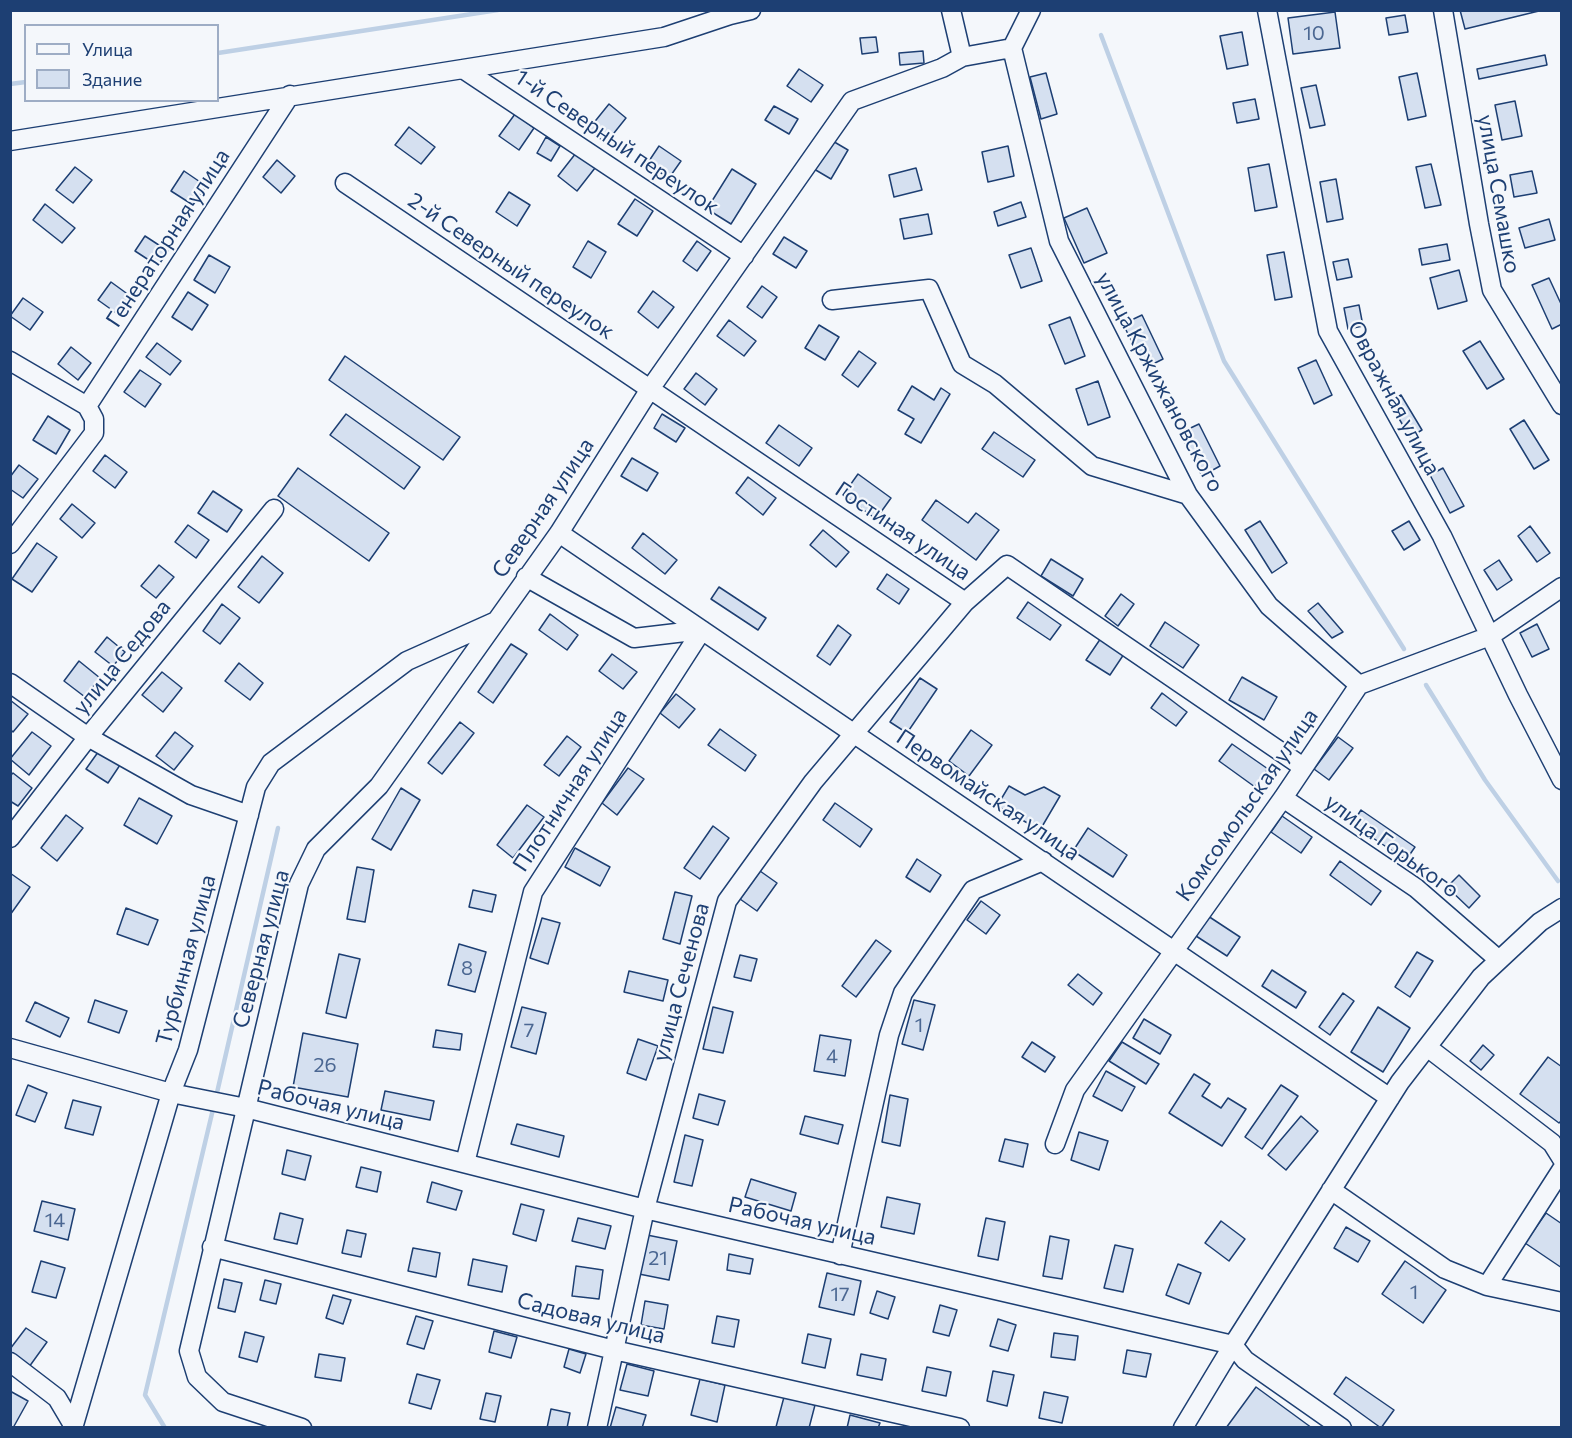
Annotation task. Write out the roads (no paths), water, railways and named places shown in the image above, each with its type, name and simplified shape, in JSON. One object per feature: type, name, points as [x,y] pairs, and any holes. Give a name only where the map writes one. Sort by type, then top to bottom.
[{"type":"street","points":[[10,141],[664,37],[751,10]]},
{"type":"street","points":[[951,10],[962,57]]},
{"type":"street","points":[[1012,48],[1031,10]]},
{"type":"street","name":"Овражная улица","points":[[1267,10],[1328,331],[1442,536],[1562,780]]},
{"type":"street","name":"улица Семашко","points":[[1443,10],[1492,290],[1562,405]]},
{"type":"street","name":"Северная улица","points":[[302,1428],[223,1402],[197,1377],[189,1351],[212,1247],[238,1106],[299,884],[316,849],[380,786],[559,533],[650,389],[852,101],[942,68],[962,57],[1012,48]]},
{"type":"street","name":"улица Кржижановского","points":[[1012,48],[1059,241],[1188,495],[1269,606],[1359,685]]},
{"type":"street","name":"1-й Северный переулок","points":[[464,69],[744,256]]},
{"type":"street","name":"Генераторная улица","points":[[87,406],[290,95]]},
{"type":"street","name":"2-й Северный переулок","points":[[345,183],[650,389]]},
{"type":"street","points":[[832,300],[929,289],[962,364],[995,384],[1092,466],[1188,495]]},
{"type":"street","points":[[10,361],[87,406],[94,419],[94,433],[10,544]]},
{"type":"street","name":"Гостиная улица","points":[[650,389],[964,602],[1007,565],[1303,767]]},
{"type":"street","name":"улица Седова","points":[[10,838],[88,737],[274,509]]},
{"type":"street","name":"Первомайская улица","points":[[559,533],[1390,1098]]},
{"type":"street","points":[[526,577],[634,638],[702,630]]},
{"type":"street","points":[[1359,685],[1490,636],[1562,587]]},
{"type":"street","name":"улица Сеченова","points":[[597,1428],[645,1209],[727,901],[813,782],[964,602]]},
{"type":"street","name":"Турбинная улица","points":[[73,1426],[171,1093],[188,1050],[256,787],[272,763],[407,661],[495,621]]},
{"type":"street","name":"Плотничная улица","points":[[465,1163],[533,892],[702,630]]},
{"type":"street","points":[[10,683],[88,737],[192,795],[249,815]]},
{"type":"street","name":"Комсомольская улица","points":[[1055,1144],[1075,1090],[1175,951],[1359,685]]},
{"type":"street","name":"улица Горького","points":[[1282,798],[1416,888],[1499,960]]},
{"type":"street","points":[[840,1255],[889,1035],[903,993],[973,890],[1043,861]]},
{"type":"street","points":[[1183,1428],[1331,1190],[1390,1098],[1427,1047],[1481,976],[1540,922],[1562,908]]},
{"type":"street","points":[[1427,1047],[1552,1143],[1562,1159]]},
{"type":"street","name":"Рабочая улица","points":[[10,1048],[171,1093],[238,1106],[645,1209],[1233,1346]]},
{"type":"street","points":[[1487,1286],[1562,1169]]},
{"type":"street","points":[[1331,1190],[1445,1269],[1487,1286],[1562,1302]]},
{"type":"street","name":"Садовая улица","points":[[212,1247],[614,1350],[960,1428]]},
{"type":"street","points":[[1233,1346],[1245,1360],[1342,1428]]},
{"type":"street","points":[[10,1362],[57,1398],[73,1426]]},
{"type":"waterway","points":[[219,53],[498,10]]},
{"type":"waterway","points":[[1101,35],[1224,361],[1404,649]]},
{"type":"waterway","points":[[10,84],[24,82]]},
{"type":"waterway","points":[[1426,685],[1485,780],[1558,881]]},
{"type":"waterway","points":[[216,1097],[278,828]]},
{"type":"waterway","points":[[165,1428],[145,1395],[214,1105]]}]
